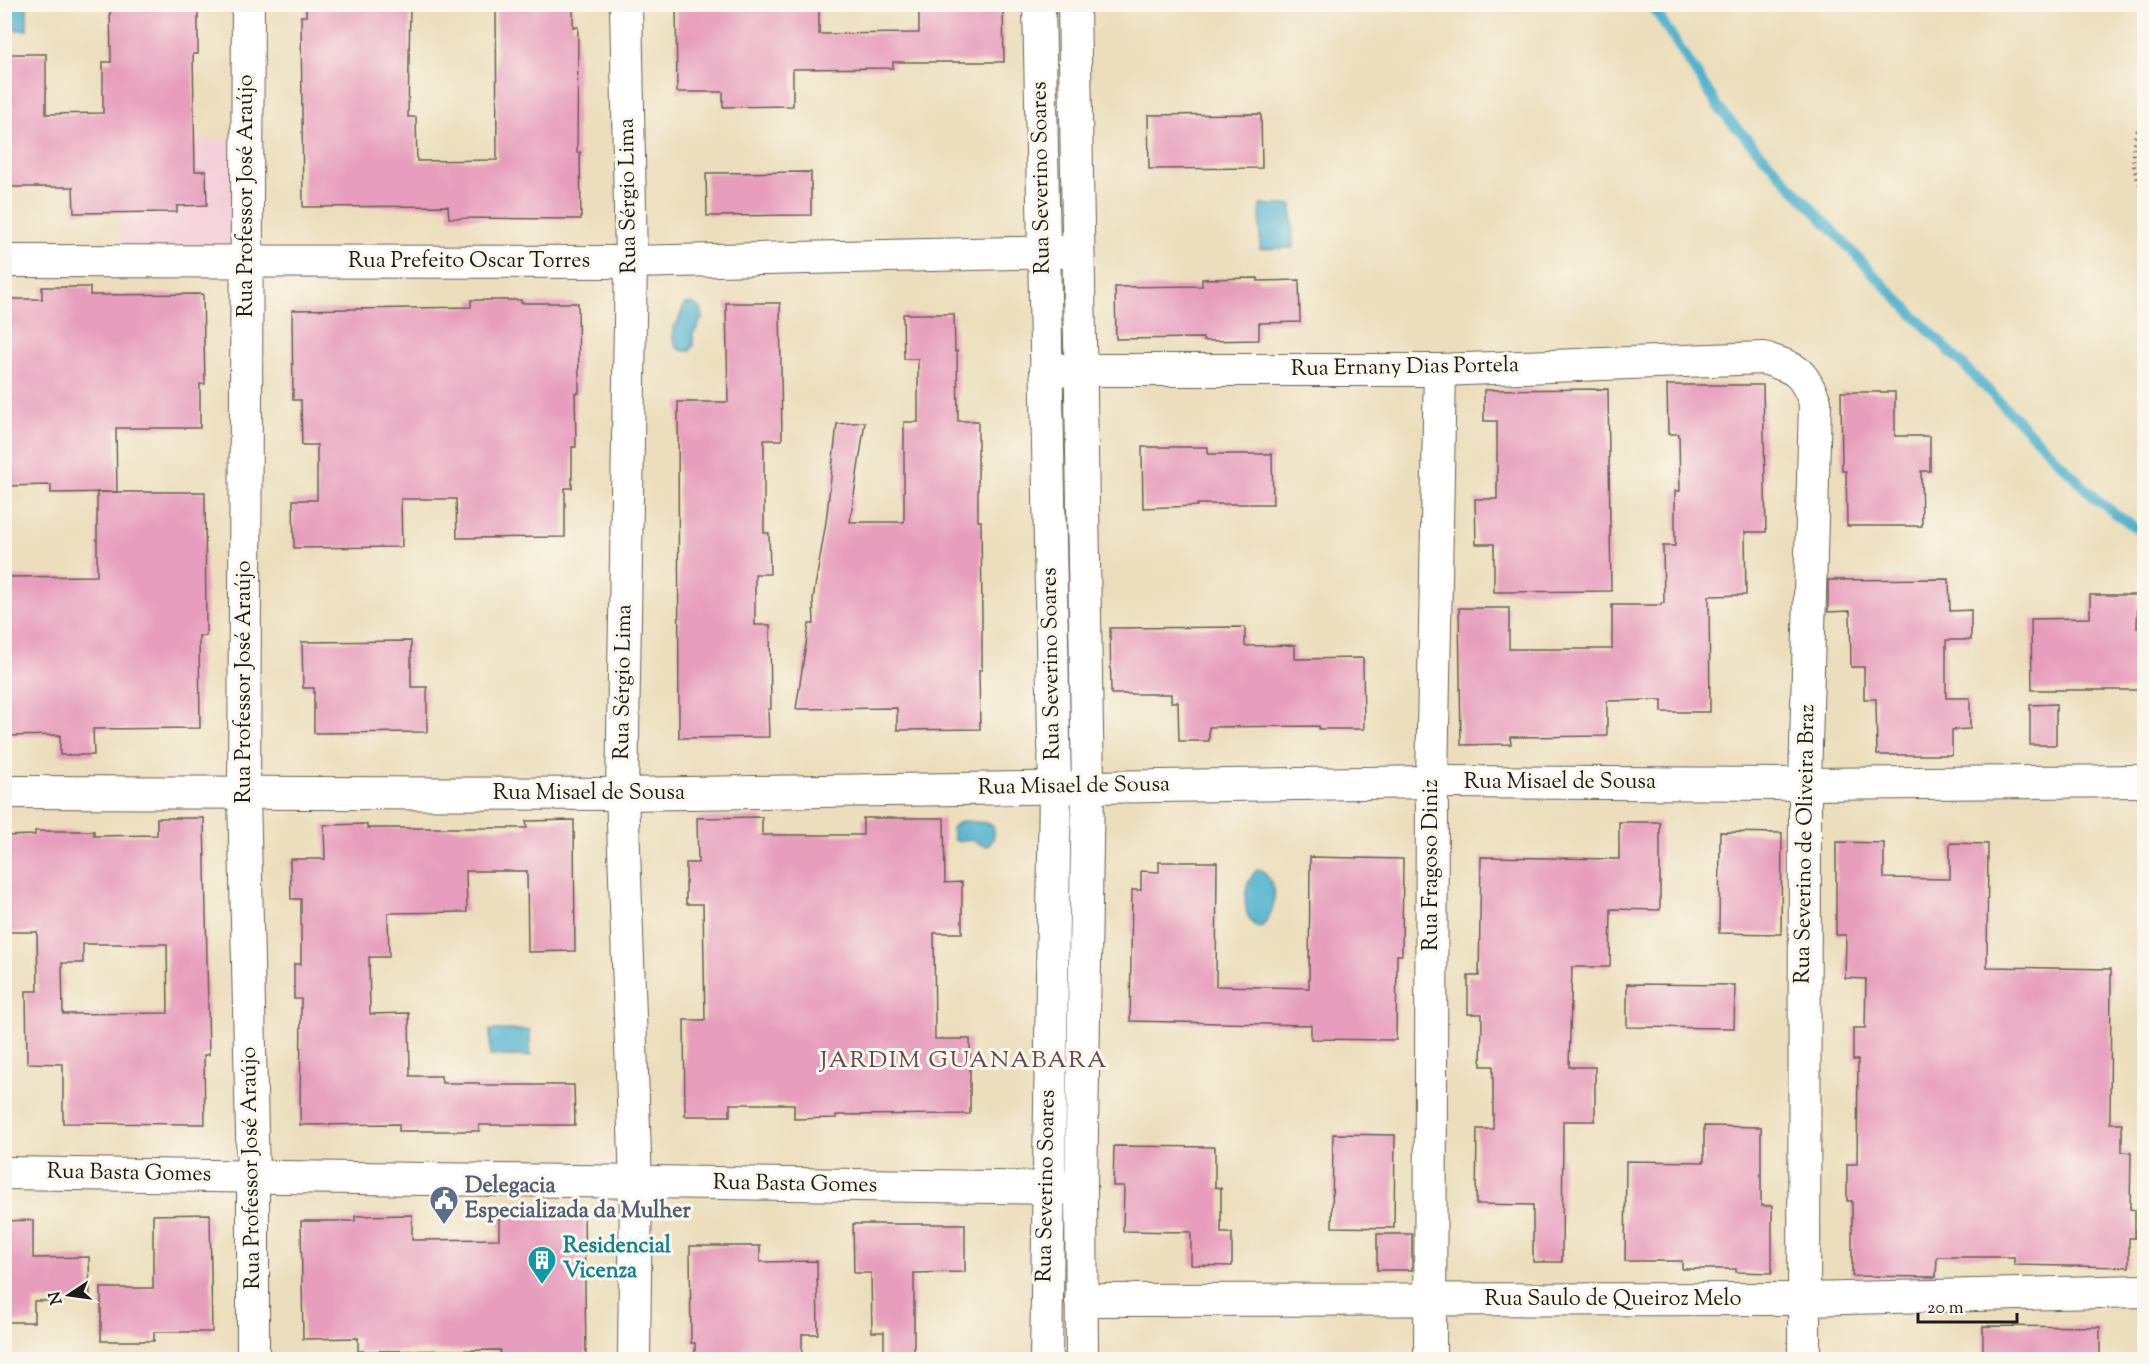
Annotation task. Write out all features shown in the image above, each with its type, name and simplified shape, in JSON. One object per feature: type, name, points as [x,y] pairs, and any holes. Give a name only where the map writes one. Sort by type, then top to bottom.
[{"type":"street","name":"Rua Professor José Araújo","points":[[248,4],[244,794],[253,1176],[253,1359]]},
{"type":"street","name":"Rua Sérgio Lima","points":[[626,4],[631,262],[622,794],[636,1184],[634,1359]]},
{"type":"street","name":"Rua Severino Soares","points":[[1039,4],[1055,788],[1046,1359]]},
{"type":"street","name":"Rua Severino Soares","points":[[1074,4],[1088,786],[1081,1188],[1082,1359]]},
{"type":"street","name":"Rua Prefeito Oscar Torres","points":[[4,261],[631,262],[1077,252]]},
{"type":"street","name":"Rua Ernany Dias Portela","points":[[1046,370],[1440,370],[1764,358]]},
{"type":"street","name":"Rua Severino de Oliveira Braz","points":[[1764,358],[1797,370],[1809,384],[1815,402],[1805,784],[1804,1359]]},
{"type":"street","name":"Rua Fragoso Diniz","points":[[1430,1359],[1432,782],[1440,370]]},
{"type":"street","name":"Rua Misael de Sousa","points":[[4,792],[622,794],[1432,782],[1805,784],[2145,781]]},
{"type":"street","name":"Rua Basta Gomes","points":[[4,1173],[636,1184],[1081,1188]]},
{"type":"street","name":"Rua Saulo de Queiroz Melo","points":[[1081,1300],[1804,1299],[2145,1292]]},
{"type":"path","points":[[2145,120],[2137,134],[2133,153],[2136,176],[2145,192]]},
{"type":"shaded area","points":[[248,139],[247,265],[121,265],[120,141]]},
{"type":"water","points":[[4,5],[27,5],[27,30],[5,30]]},
{"type":"water","points":[[1260,205],[1292,205],[1293,248],[1260,249]]},
{"type":"water","points":[[692,303],[701,309],[703,317],[693,334],[693,346],[690,351],[685,351],[675,345],[673,328],[678,322],[684,305]]},
{"type":"water","points":[[964,821],[987,823],[993,826],[992,842],[988,846],[971,840],[960,842],[954,840],[952,828]]},
{"type":"water","points":[[1257,870],[1262,870],[1267,875],[1274,893],[1271,912],[1259,928],[1249,917],[1245,900],[1248,883]]},
{"type":"water","points":[[490,1030],[530,1030],[530,1056],[490,1056]]},
{"type":"building","points":[[110,4],[198,4],[198,54],[193,54],[195,171],[206,171],[207,205],[177,206],[177,212],[74,213],[73,187],[4,187],[4,54],[46,54],[46,114],[103,113],[103,62],[111,62]]},
{"type":"building","points":[[306,4],[410,4],[408,117],[416,117],[417,161],[497,160],[496,4],[573,4],[573,27],[578,27],[577,153],[580,152],[581,219],[449,218],[448,206],[303,207],[301,16],[306,16]]},
{"type":"building","points":[[676,4],[819,4],[819,34],[919,33],[919,8],[1003,7],[1004,62],[893,62],[893,68],[793,69],[793,106],[723,107],[723,92],[677,92]]},
{"type":"building","points":[[1261,114],[1262,168],[1149,169],[1148,115]]},
{"type":"building","points":[[811,172],[811,215],[707,216],[706,173]]},
{"type":"building","points":[[1258,278],[1258,281],[1299,280],[1300,322],[1259,323],[1259,340],[1116,339],[1115,287],[1202,286],[1202,279]]},
{"type":"building","points":[[42,287],[90,287],[90,295],[203,294],[205,384],[200,384],[200,428],[116,428],[117,492],[51,493],[51,485],[4,486],[4,299],[42,299]]},
{"type":"building","points":[[471,300],[578,303],[579,393],[575,393],[576,447],[572,447],[572,488],[565,488],[565,537],[457,538],[456,499],[401,499],[402,547],[294,548],[293,500],[317,500],[317,445],[302,445],[301,400],[293,400],[292,310],[471,307]]},
{"type":"building","points":[[726,303],[780,303],[782,440],[764,440],[764,533],[769,533],[770,574],[755,574],[755,625],[770,625],[769,737],[679,738],[678,402],[728,402]]},
{"type":"building","points":[[903,314],[954,314],[958,421],[978,421],[978,521],[981,521],[982,616],[982,670],[979,670],[980,729],[897,730],[897,708],[796,709],[809,624],[814,624],[813,599],[826,522],[837,424],[865,422],[850,522],[904,522],[904,422],[918,422],[918,359],[904,359]]},
{"type":"building","points":[[1667,385],[1763,385],[1766,532],[1745,532],[1746,595],[1709,596],[1710,712],[1662,712],[1662,700],[1607,701],[1607,736],[1510,737],[1511,744],[1461,745],[1459,608],[1509,608],[1509,649],[1612,649],[1612,605],[1661,605],[1664,603],[1663,546],[1675,546],[1675,491],[1680,491],[1679,434],[1668,434]]},
{"type":"building","points":[[1608,389],[1611,591],[1494,592],[1494,544],[1476,544],[1475,499],[1497,499],[1497,421],[1484,421],[1484,390]]},
{"type":"building","points":[[1841,392],[1895,392],[1895,436],[1930,436],[1930,471],[1921,471],[1922,526],[1847,526],[1846,471],[1842,471]]},
{"type":"building","points":[[1142,447],[1208,447],[1208,454],[1272,454],[1273,504],[1197,504],[1197,506],[1143,508]]},
{"type":"building","points":[[97,492],[205,492],[206,636],[199,636],[200,728],[93,729],[94,755],[60,755],[60,735],[4,736],[4,577],[97,576]]},
{"type":"building","points":[[1949,579],[1950,611],[1971,610],[1971,640],[1946,640],[1946,698],[1970,698],[1970,729],[1952,730],[1952,755],[1877,755],[1876,699],[1864,699],[1864,667],[1851,667],[1850,611],[1828,612],[1828,580]]},
{"type":"building","points":[[2090,595],[2138,595],[2137,628],[2145,628],[2145,690],[2032,690],[2031,619],[2090,618]]},
{"type":"building","points":[[1245,627],[1245,646],[1295,645],[1295,659],[1363,658],[1364,729],[1319,729],[1319,726],[1209,727],[1209,741],[1179,741],[1178,702],[1171,702],[1171,694],[1111,694],[1110,628]]},
{"type":"building","points":[[411,641],[411,687],[427,687],[427,732],[314,733],[314,688],[303,688],[302,642]]},
{"type":"building","points":[[2056,704],[2056,745],[2030,745],[2030,705]]},
{"type":"building","points":[[762,817],[762,835],[863,835],[863,818],[944,818],[945,883],[962,882],[962,933],[934,933],[935,1039],[970,1039],[970,1114],[836,1115],[836,1118],[794,1119],[794,1104],[730,1104],[730,1116],[685,1116],[684,1020],[705,1020],[703,904],[686,904],[686,863],[698,863],[697,818]]},
{"type":"building","points":[[157,818],[204,818],[209,1055],[204,1055],[205,1124],[63,1123],[63,1064],[27,1063],[26,991],[38,991],[37,932],[4,932],[4,836],[35,835],[35,831],[94,831],[94,836],[157,835]],"holes":[[[83,944],[167,944],[168,1013],[63,1014],[62,963],[83,963]]]},
{"type":"building","points":[[574,820],[575,951],[528,952],[527,871],[466,871],[467,912],[388,913],[389,957],[369,957],[370,1014],[409,1013],[410,1076],[441,1076],[442,1083],[574,1085],[575,1125],[479,1125],[479,1131],[399,1131],[399,1124],[300,1125],[301,999],[294,999],[294,964],[301,964],[301,899],[291,899],[290,859],[325,859],[324,825],[367,824],[367,828],[527,828],[526,821]]},
{"type":"building","points":[[1619,822],[1660,822],[1660,910],[1611,909],[1610,967],[1572,967],[1569,1067],[1595,1067],[1595,1121],[1563,1121],[1562,1262],[1533,1262],[1533,1205],[1476,1204],[1477,1129],[1493,1129],[1493,1066],[1481,1066],[1482,1014],[1468,1014],[1468,976],[1479,976],[1481,857],[1619,859]]},
{"type":"building","points":[[1720,832],[1782,833],[1781,934],[1719,933]]},
{"type":"building","points":[[1836,842],[1884,843],[1884,878],[1950,879],[1950,843],[1988,844],[1987,967],[2111,969],[2110,1123],[2122,1123],[2122,1152],[2131,1153],[2130,1209],[2135,1210],[2135,1238],[2129,1238],[2129,1267],[2014,1265],[2014,1257],[1937,1257],[1936,1277],[1852,1276],[1852,1201],[1847,1201],[1847,1164],[1857,1164],[1858,1060],[1853,1060],[1853,1028],[1865,1028],[1866,979],[1845,978],[1846,935],[1836,935]]},
{"type":"building","points":[[1310,857],[1403,859],[1402,955],[1397,955],[1396,1040],[1311,1039],[1311,1025],[1130,1021],[1132,890],[1141,890],[1141,871],[1159,872],[1159,862],[1217,862],[1216,986],[1309,988]]},
{"type":"building","points":[[1627,984],[1735,985],[1734,1028],[1627,1027]]},
{"type":"building","points":[[1704,1126],[1761,1127],[1761,1206],[1772,1206],[1772,1273],[1736,1272],[1736,1269],[1682,1269],[1682,1261],[1625,1261],[1626,1161],[1704,1162]]},
{"type":"building","points":[[1333,1134],[1395,1135],[1394,1228],[1332,1227]]},
{"type":"building","points":[[1114,1146],[1215,1147],[1215,1187],[1221,1188],[1221,1233],[1232,1233],[1232,1266],[1191,1265],[1191,1232],[1123,1231],[1124,1186],[1113,1186]]},
{"type":"building","points":[[499,1213],[584,1213],[586,1357],[500,1357],[500,1350],[358,1351],[358,1338],[303,1339],[301,1221],[355,1221],[355,1216],[412,1215],[412,1240],[499,1239]]},
{"type":"building","points":[[210,1214],[212,1332],[154,1332],[154,1341],[101,1341],[101,1288],[153,1288],[153,1215]]},
{"type":"building","points":[[33,1220],[33,1258],[89,1257],[90,1300],[34,1301],[34,1322],[4,1322],[4,1221]]},
{"type":"building","points":[[853,1224],[965,1224],[965,1272],[914,1273],[914,1359],[884,1359],[884,1332],[872,1332],[871,1273],[854,1273]]},
{"type":"building","points":[[1377,1234],[1412,1234],[1412,1270],[1377,1270]]},
{"type":"building","points":[[690,1246],[760,1246],[760,1262],[817,1261],[818,1334],[802,1334],[802,1359],[695,1359],[695,1343],[691,1343]]},
{"type":"building","points":[[1983,1326],[2100,1327],[2100,1359],[1983,1359]]},
{"type":"waterway","points":[[1651,4],[1721,111],[1879,280],[2098,501],[2144,534]]},
{"type":"place","name":"Delegacia Especializada da Mulher","points":[[444,1226]]},
{"type":"place","name":"Residencial Vicenza","points":[[542,1286]]},
{"type":"district","name":"JARDIM GUANABARA","points":[[964,1061]]}]
